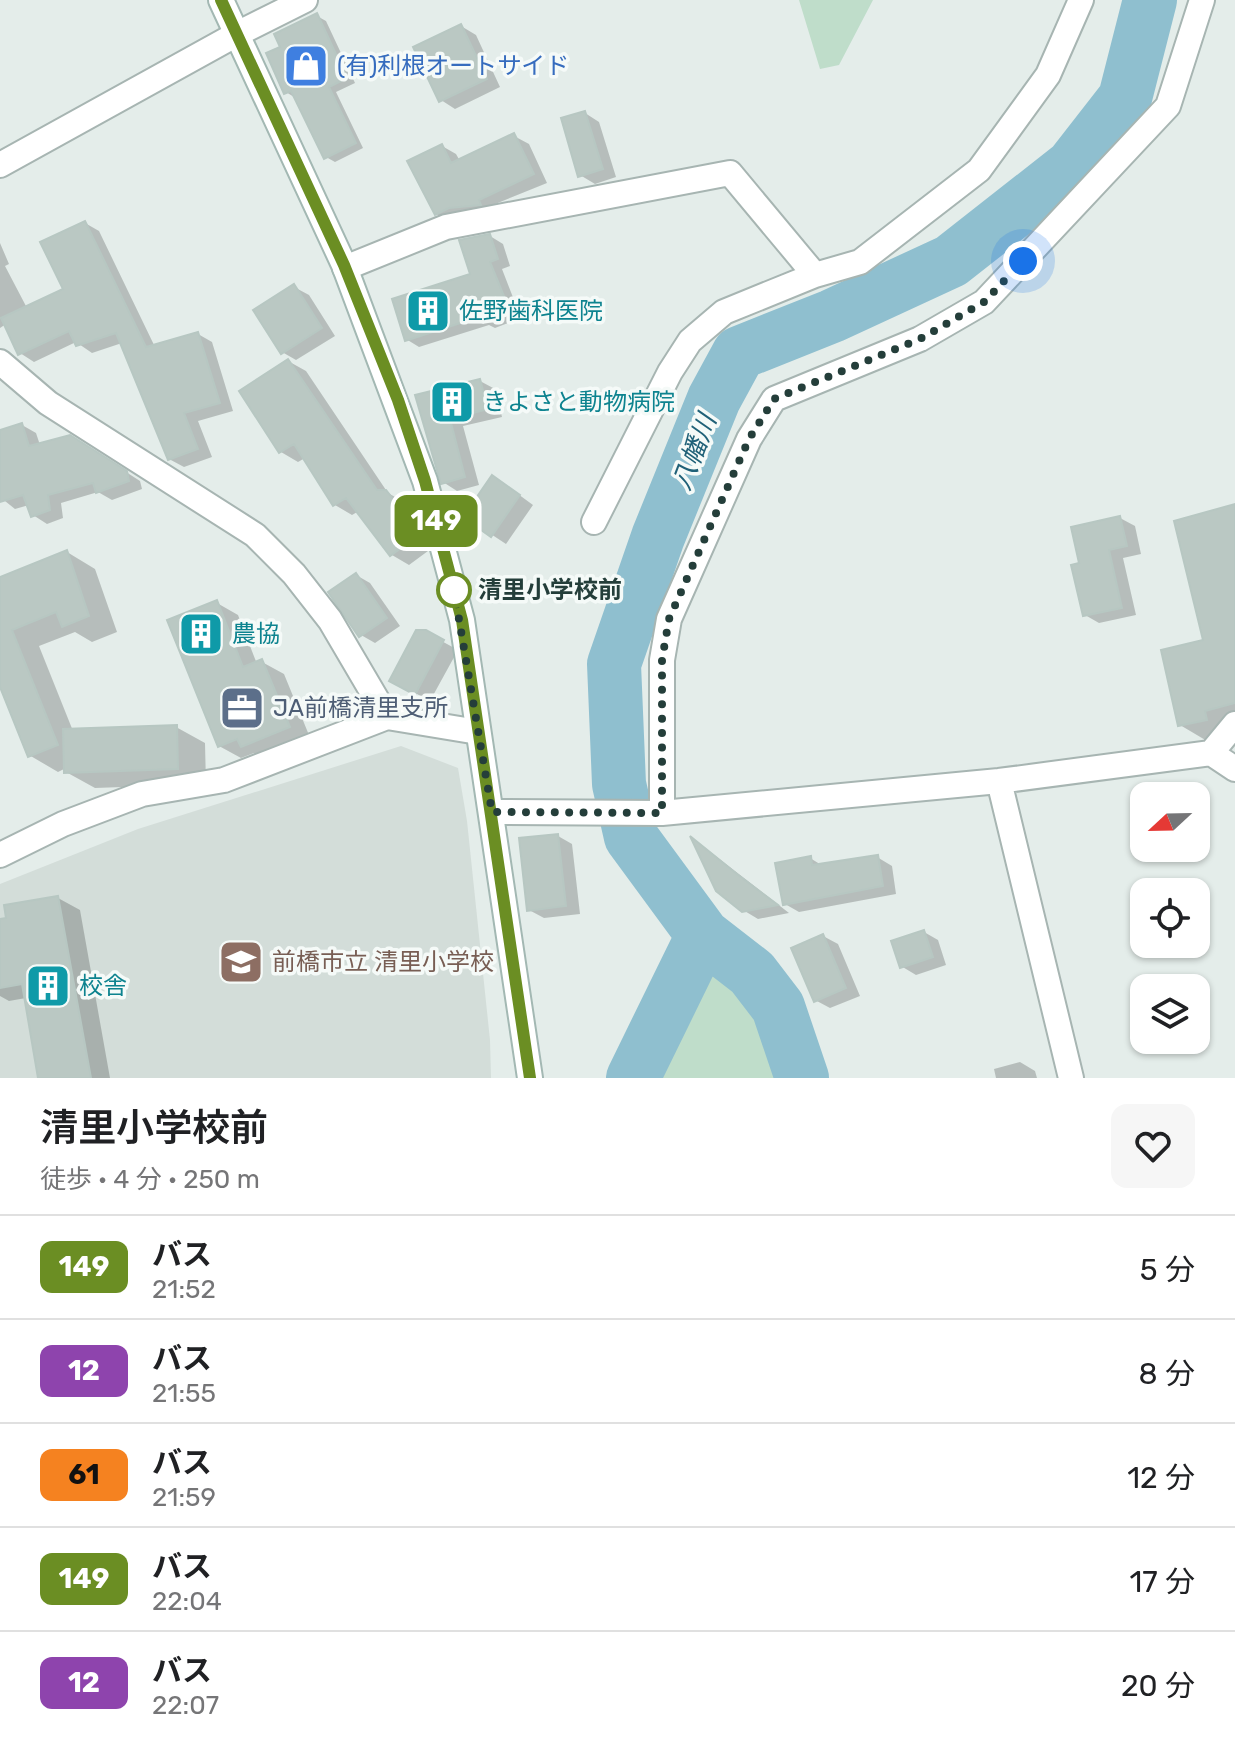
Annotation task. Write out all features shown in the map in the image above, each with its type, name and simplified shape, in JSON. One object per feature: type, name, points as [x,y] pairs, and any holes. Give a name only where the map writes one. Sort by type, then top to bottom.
[{"type":"street","points":[[221,0],[345,268],[398,400],[425,481],[462,620],[530,1078]]},
{"type":"street","points":[[0,165],[237,34],[305,0]]},
{"type":"street","points":[[594,522],[670,372],[690,341],[724,312],[815,275],[860,262],[979,170],[1018,121],[1048,75],[1081,0]]},
{"type":"street","points":[[655,812],[662,660],[669,619],[749,439],[774,399],[920,339],[984,302],[1168,106],[1202,0]]},
{"type":"street","points":[[345,268],[446,227],[730,173],[815,275]]},
{"type":"street","points":[[0,362],[48,403],[255,535],[294,574],[330,620],[387,717]]},
{"type":"street","points":[[0,855],[63,824],[142,794],[224,780],[387,717],[478,732]]},
{"type":"street","points":[[1211,753],[1235,724]]},
{"type":"street","points":[[492,812],[655,812],[999,781],[1211,753],[1235,769]]},
{"type":"street","points":[[999,781],[1071,1078]]},
{"type":"shaded area","name":"前橋市立 清里小学校","points":[[401,746],[458,768],[467,821],[490,1040],[491,1078],[0,1078],[0,884],[138,829]]},
{"type":"green space","points":[[799,0],[873,0],[839,65],[820,69]]},
{"type":"green space","points":[[706,958],[757,1004],[788,1071],[785,1078],[647,1078]]},
{"type":"building","name":"(有)利根オートサイド","points":[[317,13],[347,78],[329,87],[356,143],[324,159],[291,91],[284,94],[266,53],[280,47],[274,34]]},
{"type":"building","points":[[461,24],[487,79],[439,102],[413,47]]},
{"type":"building","points":[[585,111],[603,169],[578,177],[561,118]]},
{"type":"building","points":[[514,133],[534,174],[479,200],[481,205],[449,208],[435,215],[407,161],[442,144],[451,163]]},
{"type":"building","points":[[85,221],[146,347],[198,332],[220,403],[184,413],[198,449],[168,460],[116,333],[76,346],[69,331],[18,355],[1,318],[63,289],[40,242]]},
{"type":"building","points":[[490,234],[498,259],[490,262],[510,311],[481,322],[479,317],[405,341],[392,299],[470,274],[459,240]]},
{"type":"building","points":[[294,284],[322,328],[281,354],[253,310]]},
{"type":"building","points":[[288,359],[377,490],[386,490],[408,518],[400,524],[412,540],[390,556],[346,498],[333,506],[294,444],[279,453],[239,391]]},
{"type":"building","points":[[480,379],[488,409],[450,419],[465,477],[441,484],[415,395]]},
{"type":"building","points":[[22,423],[29,446],[70,435],[127,471],[129,481],[96,493],[93,483],[48,495],[50,510],[31,517],[23,495],[0,502],[0,430]]},
{"type":"building","points":[[492,475],[520,495],[491,537],[463,517]]},
{"type":"building","points":[[1235,504],[1235,703],[1205,711],[1207,720],[1178,726],[1161,650],[1203,640],[1174,521]]},
{"type":"building","points":[[1120,516],[1127,546],[1109,550],[1122,608],[1083,616],[1071,565],[1079,563],[1071,527]]},
{"type":"building","points":[[67,550],[89,616],[62,627],[56,612],[12,630],[58,745],[28,757],[0,687],[0,577]]},
{"type":"building","points":[[356,573],[387,618],[359,637],[328,592]]},
{"type":"building","points":[[217,600],[243,667],[262,659],[290,727],[241,747],[237,739],[218,747],[167,620]]},
{"type":"building","points":[[416,630],[426,630],[444,640],[415,695],[389,681]]},
{"type":"building","points":[[177,725],[178,769],[64,773],[63,729]]},
{"type":"building","points":[[558,834],[566,906],[527,911],[519,838]]},
{"type":"building","points":[[690,836],[778,905],[742,912],[716,891]]},
{"type":"building","points":[[878,855],[883,886],[783,905],[775,863],[811,856],[812,865]]},
{"type":"building","name":"校舎","points":[[58,896],[91,1078],[38,1078],[22,984],[0,988],[0,919],[6,918],[4,905]]},
{"type":"building","points":[[924,930],[933,957],[900,968],[891,941]]},
{"type":"building","points":[[823,934],[846,988],[814,1002],[791,948]]},
{"type":"waterway","name":"八幡川","points":[[802,1078],[778,1007],[752,973],[703,935],[631,837],[619,784],[614,664],[658,537],[714,399],[739,353],[832,316],[951,261],[1072,166],[1125,98],[1150,0]]},
{"type":"waterway","name":"八幡川","points":[[633,1078],[703,935]]},
{"type":"bus line","name":"149","points":[[221,0],[344,265],[398,400],[425,481],[462,620],[530,1078]]},
{"type":"place","name":"(有)利根オートサイド","points":[[306,66]]},
{"type":"place","name":"佐野歯科医院","points":[[428,311]]},
{"type":"place","name":"きよさと動物病院","points":[[452,402]]},
{"type":"place","name":"清里小学校前","points":[[454,590]]},
{"type":"place","name":"農協","points":[[201,634]]},
{"type":"place","name":"JA前橋清里支所","points":[[242,708]]},
{"type":"place","name":"前橋市立 清里小学校","points":[[241,962]]},
{"type":"place","name":"校舎","points":[[48,986]]},
{"type":"route","points":[[454,590],[462,620],[492,812],[662,813],[662,660],[669,619],[749,439],[774,399],[821,377],[920,339],[984,302],[1023,261]]}]
